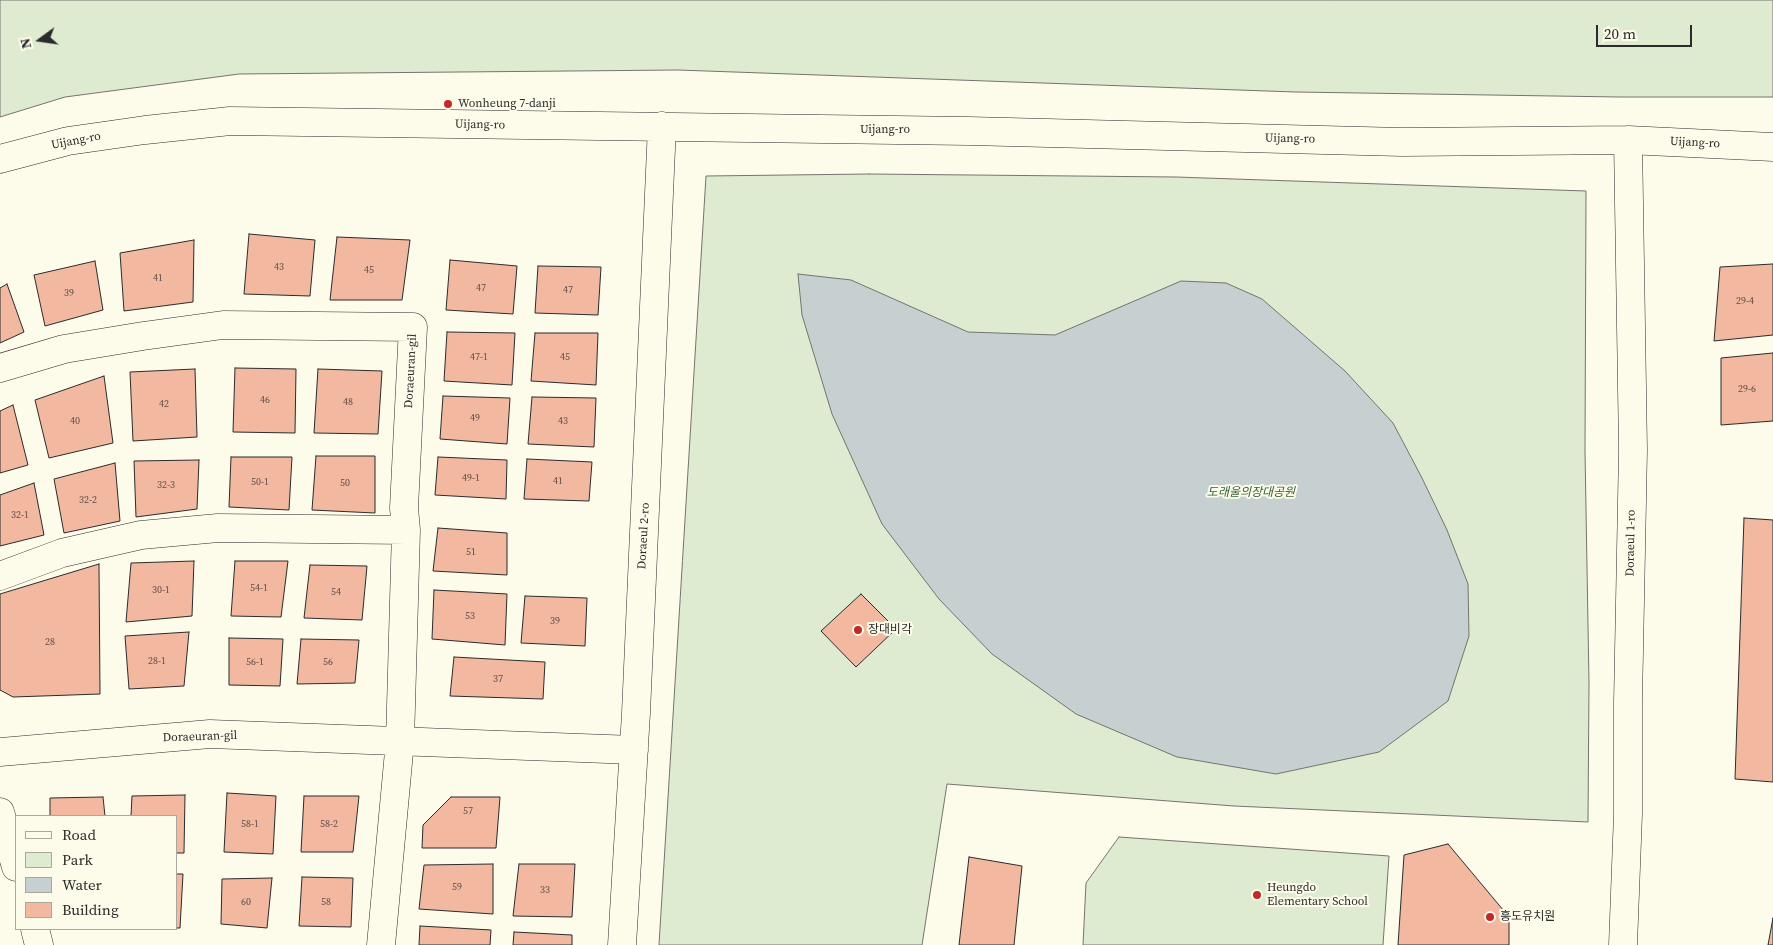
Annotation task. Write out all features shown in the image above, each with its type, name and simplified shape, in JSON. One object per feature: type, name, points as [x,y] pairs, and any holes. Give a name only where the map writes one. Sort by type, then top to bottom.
[{"type":"street","name":"Uijang-ro","points":[[0,159],[68,141],[230,121],[969,131],[1402,142],[1628,140],[1773,147]]},
{"type":"street","name":"Doraeul 2-ro","points":[[622,945],[634,750],[662,126]]},
{"type":"street","name":"Doraeul 1-ro","points":[[1623,945],[1628,814],[1632,450],[1628,140]]},
{"type":"street","name":"Doraeuran-gil","points":[[0,368],[64,349],[223,325],[413,327],[404,508],[406,530],[400,741],[381,945]]},
{"type":"street","points":[[0,576],[62,552],[141,535],[218,528],[406,530]]},
{"type":"street","name":"Doraeuran-gil","points":[[0,752],[210,734],[634,750]]},
{"type":"street","points":[[0,812],[15,864]]},
{"type":"street","points":[[35,930],[39,945]]},
{"type":"green space","points":[[0,0],[1773,0],[1773,97],[1619,97],[1295,92],[678,70],[239,74],[65,97],[0,117]]},
{"type":"green space","name":"도래울의장대공원","points":[[869,174],[1176,177],[1586,191],[1585,451],[1589,683],[1588,822],[1234,806],[947,784],[922,945],[659,945],[706,176]]},
{"type":"green space","points":[[1119,837],[1389,856],[1383,945],[1083,945],[1086,883]]},
{"type":"water","points":[[798,274],[851,280],[968,332],[1055,335],[1181,281],[1226,283],[1262,299],[1345,371],[1393,423],[1447,530],[1468,584],[1469,636],[1448,701],[1379,752],[1276,774],[1177,757],[1076,714],[992,654],[939,599],[882,524],[832,414],[802,315]]},
{"type":"building","points":[[249,234],[315,240],[310,296],[244,294]]},
{"type":"building","points":[[337,237],[410,240],[402,300],[330,300]]},
{"type":"building","points":[[194,240],[193,302],[124,311],[120,253]]},
{"type":"building","points":[[450,260],[517,266],[513,314],[446,310]]},
{"type":"building","points":[[95,261],[103,310],[45,326],[34,275]]},
{"type":"building","points":[[1773,264],[1773,335],[1714,341],[1720,267]]},
{"type":"building","points":[[538,266],[601,267],[598,315],[535,313]]},
{"type":"building","points":[[7,284],[24,332],[0,343],[0,288]]},
{"type":"building","points":[[447,332],[515,333],[512,385],[444,381]]},
{"type":"building","points":[[535,333],[598,333],[596,385],[531,381]]},
{"type":"building","points":[[1773,353],[1773,421],[1721,425],[1721,358]]},
{"type":"building","points":[[235,368],[296,369],[295,433],[233,432]]},
{"type":"building","points":[[195,369],[197,437],[133,441],[130,372]]},
{"type":"building","points":[[318,369],[382,371],[378,434],[314,433]]},
{"type":"building","points":[[104,376],[113,443],[49,458],[35,400]]},
{"type":"building","points":[[443,396],[510,398],[507,444],[440,439]]},
{"type":"building","points":[[532,397],[596,398],[594,447],[528,444]]},
{"type":"building","points":[[13,405],[28,465],[0,473],[0,411]]},
{"type":"building","points":[[316,456],[375,456],[375,513],[312,510]]},
{"type":"building","points":[[231,457],[292,457],[289,510],[229,507]]},
{"type":"building","points":[[438,457],[507,460],[506,499],[435,495]]},
{"type":"building","points":[[527,459],[592,462],[589,501],[524,499]]},
{"type":"building","points":[[199,460],[197,509],[136,517],[134,461]]},
{"type":"building","points":[[115,463],[120,521],[64,533],[54,479]]},
{"type":"building","points":[[34,483],[44,535],[0,546],[0,495]]},
{"type":"building","points":[[1744,518],[1773,520],[1773,782],[1735,779]]},
{"type":"building","points":[[438,528],[507,533],[507,575],[433,571]]},
{"type":"building","points":[[194,561],[192,616],[126,622],[131,563]]},
{"type":"building","points":[[235,561],[288,561],[281,617],[231,616]]},
{"type":"building","points":[[99,564],[100,694],[13,697],[0,690],[0,594]]},
{"type":"building","points":[[310,565],[367,566],[362,620],[304,618]]},
{"type":"building","points":[[434,590],[507,594],[505,645],[432,639]]},
{"type":"building","name":"장대비각","points":[[861,594],[896,629],[856,667],[821,631]]},
{"type":"building","points":[[525,596],[587,598],[585,646],[521,643]]},
{"type":"building","points":[[189,632],[184,686],[129,689],[125,636]]},
{"type":"building","points":[[229,638],[283,639],[280,686],[229,685]]},
{"type":"building","points":[[301,639],[359,640],[355,683],[297,684]]},
{"type":"building","points":[[454,657],[545,662],[543,699],[450,696]]},
{"type":"building","points":[[227,793],[276,796],[273,854],[224,852]]},
{"type":"building","points":[[185,795],[184,853],[178,853],[178,815],[131,815],[132,796]]},
{"type":"building","points":[[304,796],[359,796],[353,852],[301,852]]},
{"type":"building","points":[[103,797],[105,815],[50,815],[50,798]]},
{"type":"building","points":[[451,797],[500,797],[496,848],[422,848],[423,825]]},
{"type":"building","points":[[1448,844],[1509,917],[1509,945],[1398,945],[1404,855]]},
{"type":"building","points":[[969,857],[1022,866],[1014,945],[959,945]]},
{"type":"building","points":[[493,864],[493,914],[419,909],[424,865]]},
{"type":"building","points":[[519,864],[575,864],[572,917],[513,916]]},
{"type":"building","points":[[178,874],[183,874],[180,928],[178,928]]},
{"type":"building","points":[[302,877],[353,878],[351,927],[299,926]]},
{"type":"building","points":[[272,878],[267,928],[221,924],[222,879]]},
{"type":"building","points":[[1773,918],[1773,945],[1768,945]]},
{"type":"building","points":[[420,926],[491,930],[490,945],[419,945]]},
{"type":"building","points":[[514,932],[572,935],[572,945],[513,945]]},
{"type":"place","name":"Wonheung 7-danji","points":[[448,104]]},
{"type":"place","name":"장대비각","points":[[858,630]]},
{"type":"place","name":"Heungdo Elementary School","points":[[1257,895]]},
{"type":"place","name":"흥도유치원","points":[[1490,917]]}]
